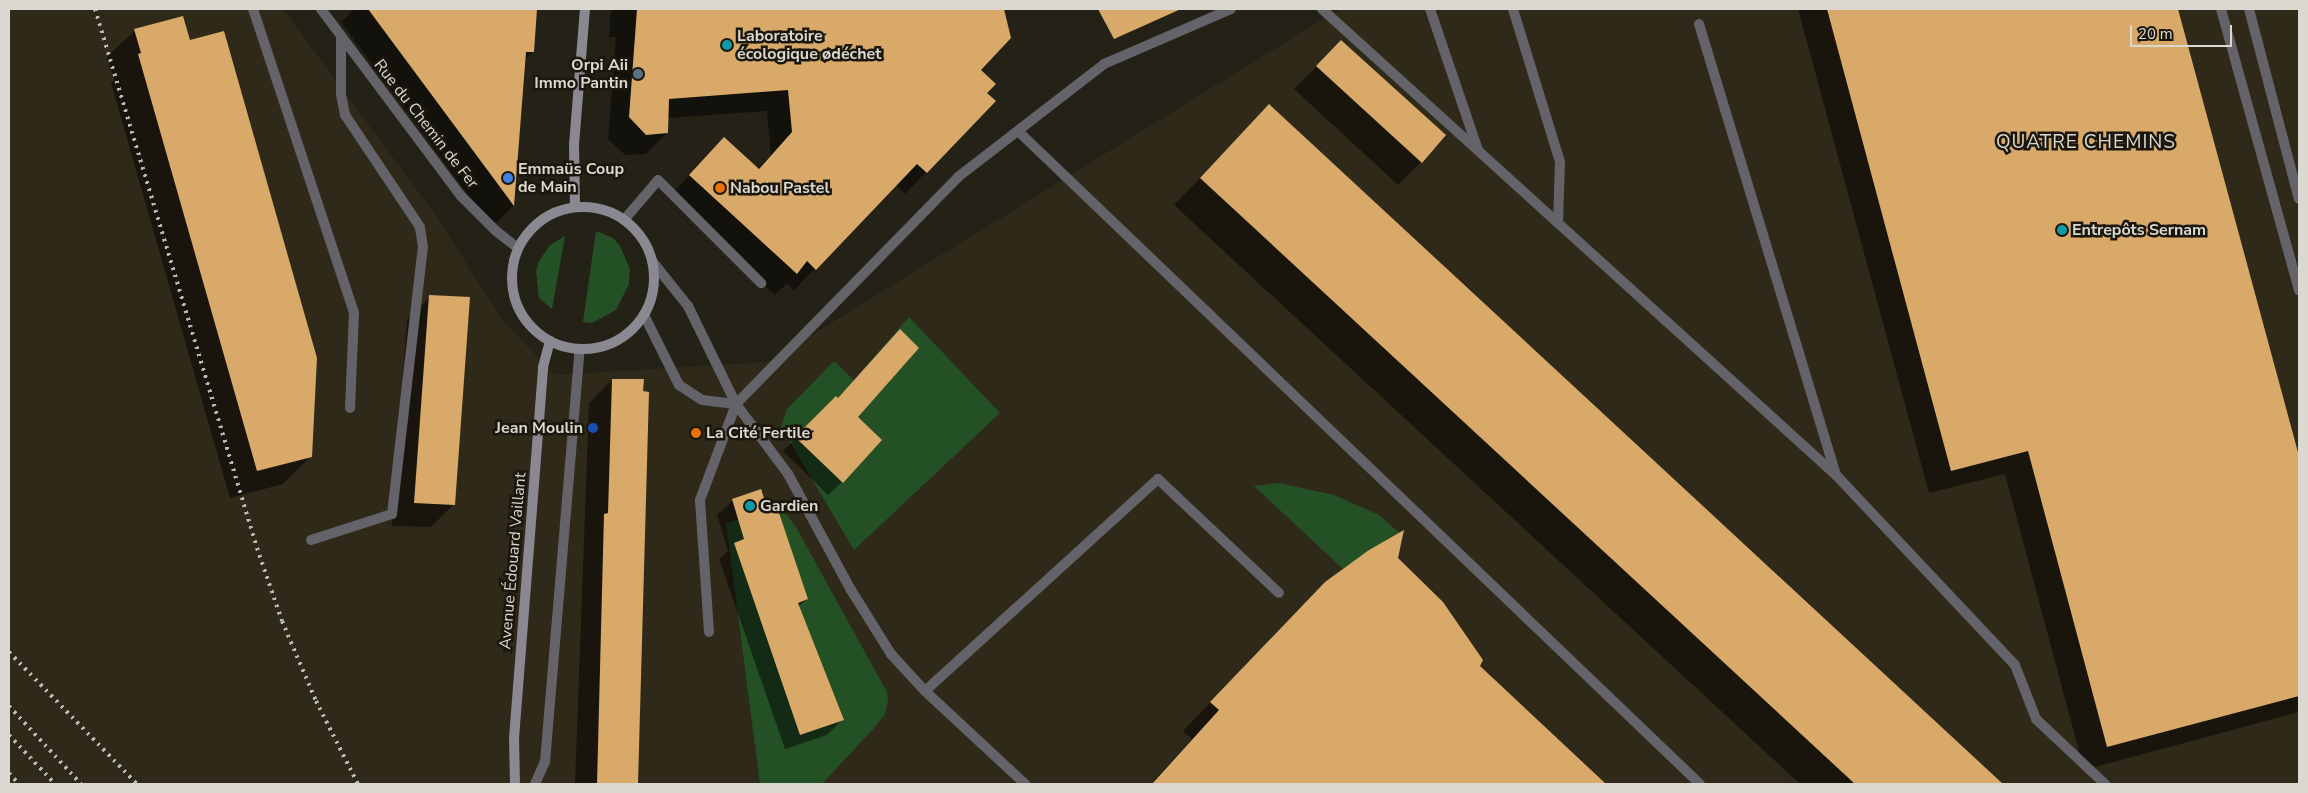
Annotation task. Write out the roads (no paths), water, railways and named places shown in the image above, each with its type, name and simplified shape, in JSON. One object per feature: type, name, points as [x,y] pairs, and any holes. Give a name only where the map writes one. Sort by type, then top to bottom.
[{"type":"main road","points":[[575,207],[574,145],[585,9]]},
{"type":"main road","points":[[575,207],[600,209],[624,220],[637,231],[652,261],[653,289],[644,315],[632,330],[617,341],[599,347],[580,349],[550,341],[526,322],[516,303],[512,275],[518,248],[541,220],[557,211],[575,207]]},
{"type":"main road","name":"Avenue Édouard Vaillant","points":[[515,784],[514,738],[543,367],[550,341]]},
{"type":"street","points":[[253,9],[354,313],[350,408]]},
{"type":"street","name":"Rue du Chemin de Fer","points":[[321,9],[461,196],[518,248]]},
{"type":"street","points":[[709,632],[700,500],[736,404],[958,177],[1104,64],[1231,9]]},
{"type":"street","points":[[1322,9],[1836,475],[2015,665],[2036,719],[2105,784]]},
{"type":"street","points":[[1430,9],[1478,150]]},
{"type":"street","points":[[1513,9],[1560,162],[1558,222]]},
{"type":"street","points":[[2221,9],[2299,290]]},
{"type":"street","points":[[2249,9],[2299,199]]},
{"type":"street","points":[[1699,24],[1836,475]]},
{"type":"street","points":[[311,540],[392,514],[423,248],[420,227],[345,115],[341,94],[341,37]]},
{"type":"street","points":[[1018,131],[1700,784]]},
{"type":"street","points":[[624,220],[658,180],[761,283]]},
{"type":"street","points":[[652,261],[688,306],[736,404],[788,474],[851,590],[891,654],[925,691],[1025,784]]},
{"type":"street","points":[[644,315],[678,385],[702,400],[736,404]]},
{"type":"street","points":[[536,784],[546,762],[580,349]]},
{"type":"street","points":[[925,691],[1158,479],[1279,593]]},
{"type":"railway","points":[[95,9],[257,548],[282,621],[316,701],[358,784]]},
{"type":"railway","points":[[9,652],[137,784]]},
{"type":"railway","points":[[9,706],[81,784]]},
{"type":"railway","points":[[9,735],[55,784]]},
{"type":"railway","points":[[9,773],[19,784]]},
{"type":"place","name":"Laboratoire écologique ødéchet","points":[[727,45]]},
{"type":"place","name":"Orpi Aii Immo Pantin","points":[[638,74]]},
{"type":"place","name":"Emmaüs Coup de Main","points":[[508,178]]},
{"type":"place","name":"Nabou Pastel","points":[[720,188]]},
{"type":"place","name":"Entrepôts Sernam","points":[[2062,230]]},
{"type":"place","name":"Jean Moulin","points":[[593,428]]},
{"type":"place","name":"La Cité Fertile","points":[[696,433]]},
{"type":"place","name":"Gardien","points":[[750,506]]},
{"type":"district","name":"QUATRE CHEMINS","points":[[2086,143]]}]
